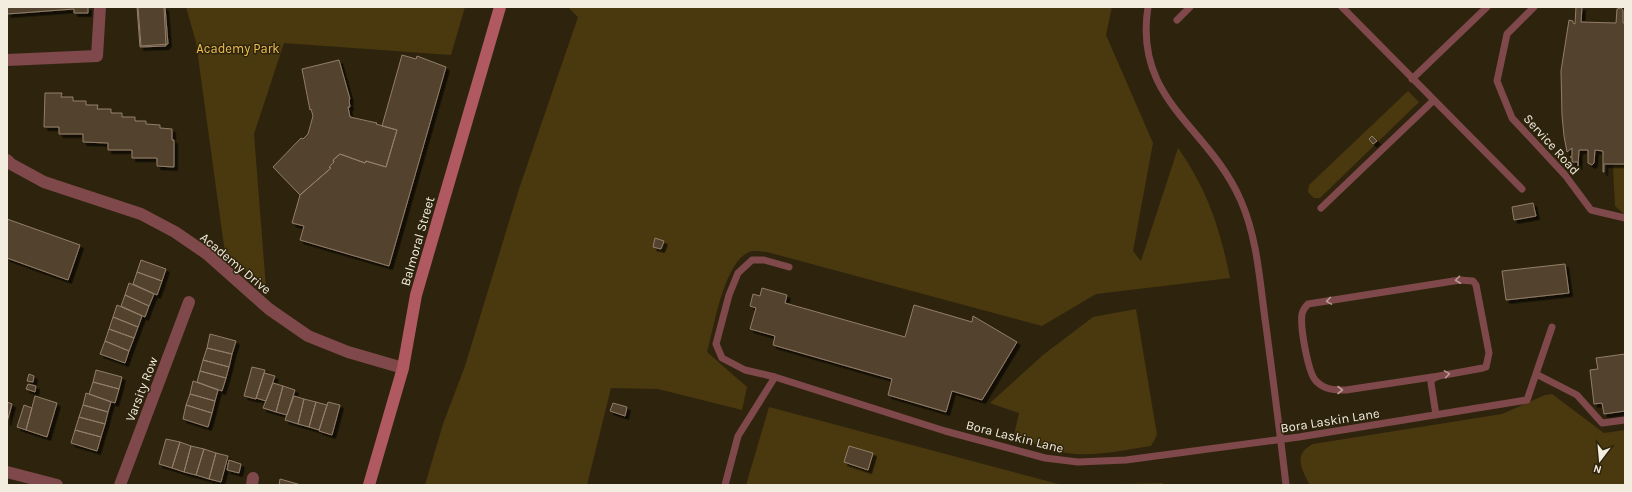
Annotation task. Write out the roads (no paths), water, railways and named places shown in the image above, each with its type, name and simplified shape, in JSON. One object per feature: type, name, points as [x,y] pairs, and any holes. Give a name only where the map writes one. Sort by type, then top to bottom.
[{"type":"main road","name":"Balmoral Street","points":[[369,485],[403,368],[416,295],[500,7]]},
{"type":"street","points":[[7,60],[97,56],[100,7]]},
{"type":"street","name":"Academy Drive","points":[[7,160],[11,164],[44,182],[141,214],[175,232],[207,254],[269,309],[308,336],[348,352],[403,368]]},
{"type":"street","name":"Varsity Row","points":[[120,485],[189,302]]},
{"type":"street","points":[[7,472],[57,485]]},
{"type":"lane","points":[[1148,7],[1145,32],[1147,56],[1159,85],[1178,113],[1221,165],[1241,200],[1247,215],[1259,274],[1286,485]]},
{"type":"lane","points":[[1177,20],[1190,7]]},
{"type":"lane","points":[[1342,7],[1522,189]]},
{"type":"lane","points":[[1412,79],[1487,7]]},
{"type":"lane","name":"Service Road","points":[[1534,7],[1507,34],[1497,81],[1512,118],[1565,175],[1591,210],[1625,218]]},
{"type":"lane","points":[[1321,208],[1434,100]]},
{"type":"lane","name":"Bora Laskin Lane","points":[[789,267],[764,260],[752,260],[738,273],[729,295],[716,344],[722,358],[745,370],[775,377],[945,431],[1045,458],[1078,462],[1126,460],[1281,440],[1527,400],[1536,374]]},
{"type":"lane","points":[[1436,415],[1430,383],[1432,379],[1439,376],[1483,368],[1486,367],[1488,362],[1489,353],[1478,293],[1476,285],[1473,281],[1468,279],[1445,282],[1308,304],[1304,308],[1302,322],[1310,372],[1316,381],[1322,386],[1330,390],[1346,390],[1439,376]]},
{"type":"lane","points":[[1552,327],[1536,374],[1577,395],[1602,423],[1625,420]]},
{"type":"lane","points":[[725,485],[738,436],[775,377]]},
{"type":"park label","name":"Academy Park","points":[[238,48]]}]
